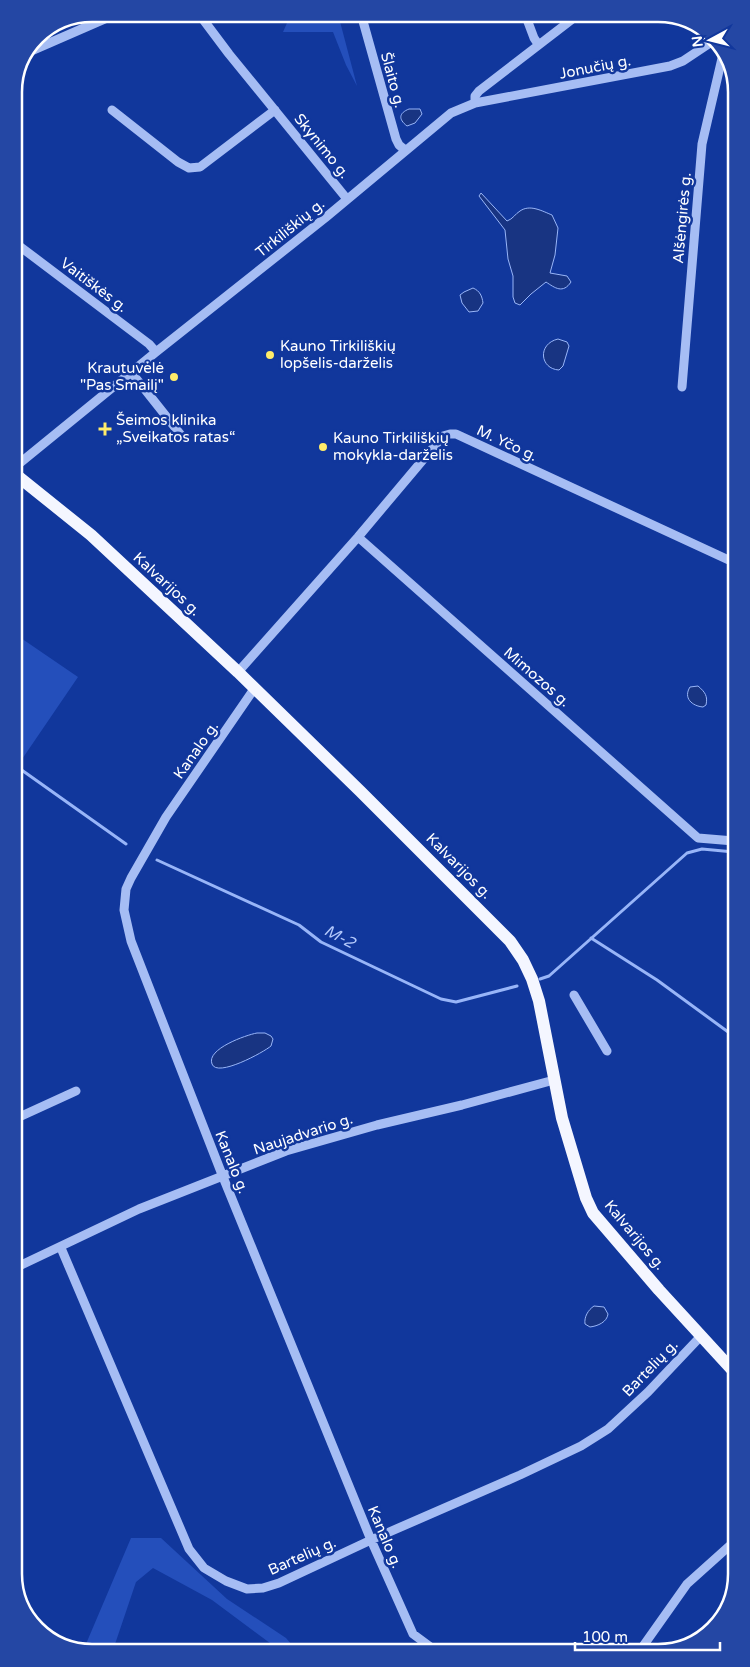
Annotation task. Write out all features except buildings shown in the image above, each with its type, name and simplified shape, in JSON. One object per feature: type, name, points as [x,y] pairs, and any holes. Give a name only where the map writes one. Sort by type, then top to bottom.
[{"type":"main road","name":"Kalvarijos g.","points":[[23,480],[91,535],[238,672],[510,941],[523,960],[539,1001],[554,1080],[571,1151],[586,1198],[593,1213],[728,1365]]},
{"type":"street","points":[[41,46],[97,22]]},
{"type":"street","name":"Skynimo g.","points":[[205,22],[347,199]]},
{"type":"street","name":"Šlaito g.","points":[[363,22],[396,139],[405,150]]},
{"type":"street","points":[[528,23],[538,44]]},
{"type":"street","points":[[475,103],[475,96],[479,91],[567,23]]},
{"type":"street","name":"Jonučių g.","points":[[475,103],[670,66],[684,61],[708,44]]},
{"type":"street","name":"Alšėngirės g.","points":[[682,386],[702,144],[720,62]]},
{"type":"street","name":"Tirkiliškių g.","points":[[23,460],[451,113],[475,103]]},
{"type":"street","name":"Skynimo g.","points":[[112,110],[178,162],[189,168],[200,167],[275,110]]},
{"type":"street","name":"Vaitiškės g.","points":[[23,249],[149,344],[156,352]]},
{"type":"street","points":[[131,372],[181,435]]},
{"type":"street","name":"M. Yčo g.","points":[[238,672],[358,537],[443,436],[450,434],[456,434],[728,560]]},
{"type":"street","name":"Mimozos g.","points":[[358,537],[698,838],[728,840]]},
{"type":"street","name":"Kanalo g.","points":[[254,689],[166,817],[131,878],[124,898],[124,910],[131,941],[223,1177],[371,1540],[413,1634],[427,1644]]},
{"type":"street","points":[[574,995],[607,1051]]},
{"type":"street","name":"Naujadvario g.","points":[[23,1264],[61,1248],[139,1209],[286,1151],[554,1080]]},
{"type":"street","points":[[23,1115],[76,1091]]},
{"type":"street","name":"Bartelių g.","points":[[61,1248],[190,1549],[204,1568],[226,1581],[247,1589],[262,1588],[279,1583],[581,1446],[608,1429],[648,1392],[701,1336]]},
{"type":"street","points":[[644,1644],[687,1584],[728,1547]]},
{"type":"shaded area","points":[[287,22],[340,22],[357,86],[346,65],[333,32],[283,32]]},
{"type":"shaded area","points":[[409,109],[420,109],[422,114],[415,123],[407,126],[402,121],[401,116],[403,112]]},
{"type":"shaded area","points":[[481,193],[507,221],[520,211],[528,208],[552,215],[558,228],[555,255],[550,273],[567,276],[571,282],[568,286],[559,289],[546,282],[520,305],[515,303],[513,297],[513,276],[508,259],[505,230],[479,196]]},
{"type":"shaded area","points":[[473,288],[480,294],[483,303],[478,311],[469,312],[462,303],[460,295]]},
{"type":"shaded area","points":[[558,339],[567,342],[569,346],[563,366],[559,370],[553,369],[548,365],[544,356],[547,346]]},
{"type":"shaded area","points":[[23,639],[78,677],[23,758]]},
{"type":"shaded area","points":[[698,686],[706,697],[707,702],[703,707],[695,705],[688,698],[690,687]]},
{"type":"shaded area","points":[[257,1033],[265,1033],[271,1036],[273,1039],[271,1046],[251,1058],[231,1066],[222,1068],[212,1064],[212,1058],[221,1048],[236,1040]]},
{"type":"shaded area","points":[[594,1306],[604,1307],[608,1314],[602,1323],[590,1327],[585,1324],[585,1319],[588,1312]]},
{"type":"shaded area","points":[[131,1538],[161,1538],[227,1599],[286,1638],[291,1644],[271,1644],[212,1600],[153,1568],[136,1582],[115,1644],[86,1644]]},
{"type":"waterway","name":"M-2","points":[[23,771],[126,844]]},
{"type":"waterway","name":"M-2","points":[[540,979],[549,976],[687,853],[702,849],[728,851]]},
{"type":"waterway","name":"M-2","points":[[157,860],[299,925],[321,942],[441,999],[456,1002],[517,986]]},
{"type":"waterway","points":[[591,938],[657,980],[728,1032]]},
{"type":"place","name":"Kauno Tirkiliškių lopšelis-darželis","points":[[270,355]]},
{"type":"place","name":"Krautuvėlė \"Pas Smailį\"","points":[[174,377]]},
{"type":"place","name":"Šeimos klinika „Sveikatos ratas“","points":[[105,429]]},
{"type":"place","name":"Kauno Tirkiliškių mokykla-darželis","points":[[323,447]]}]
